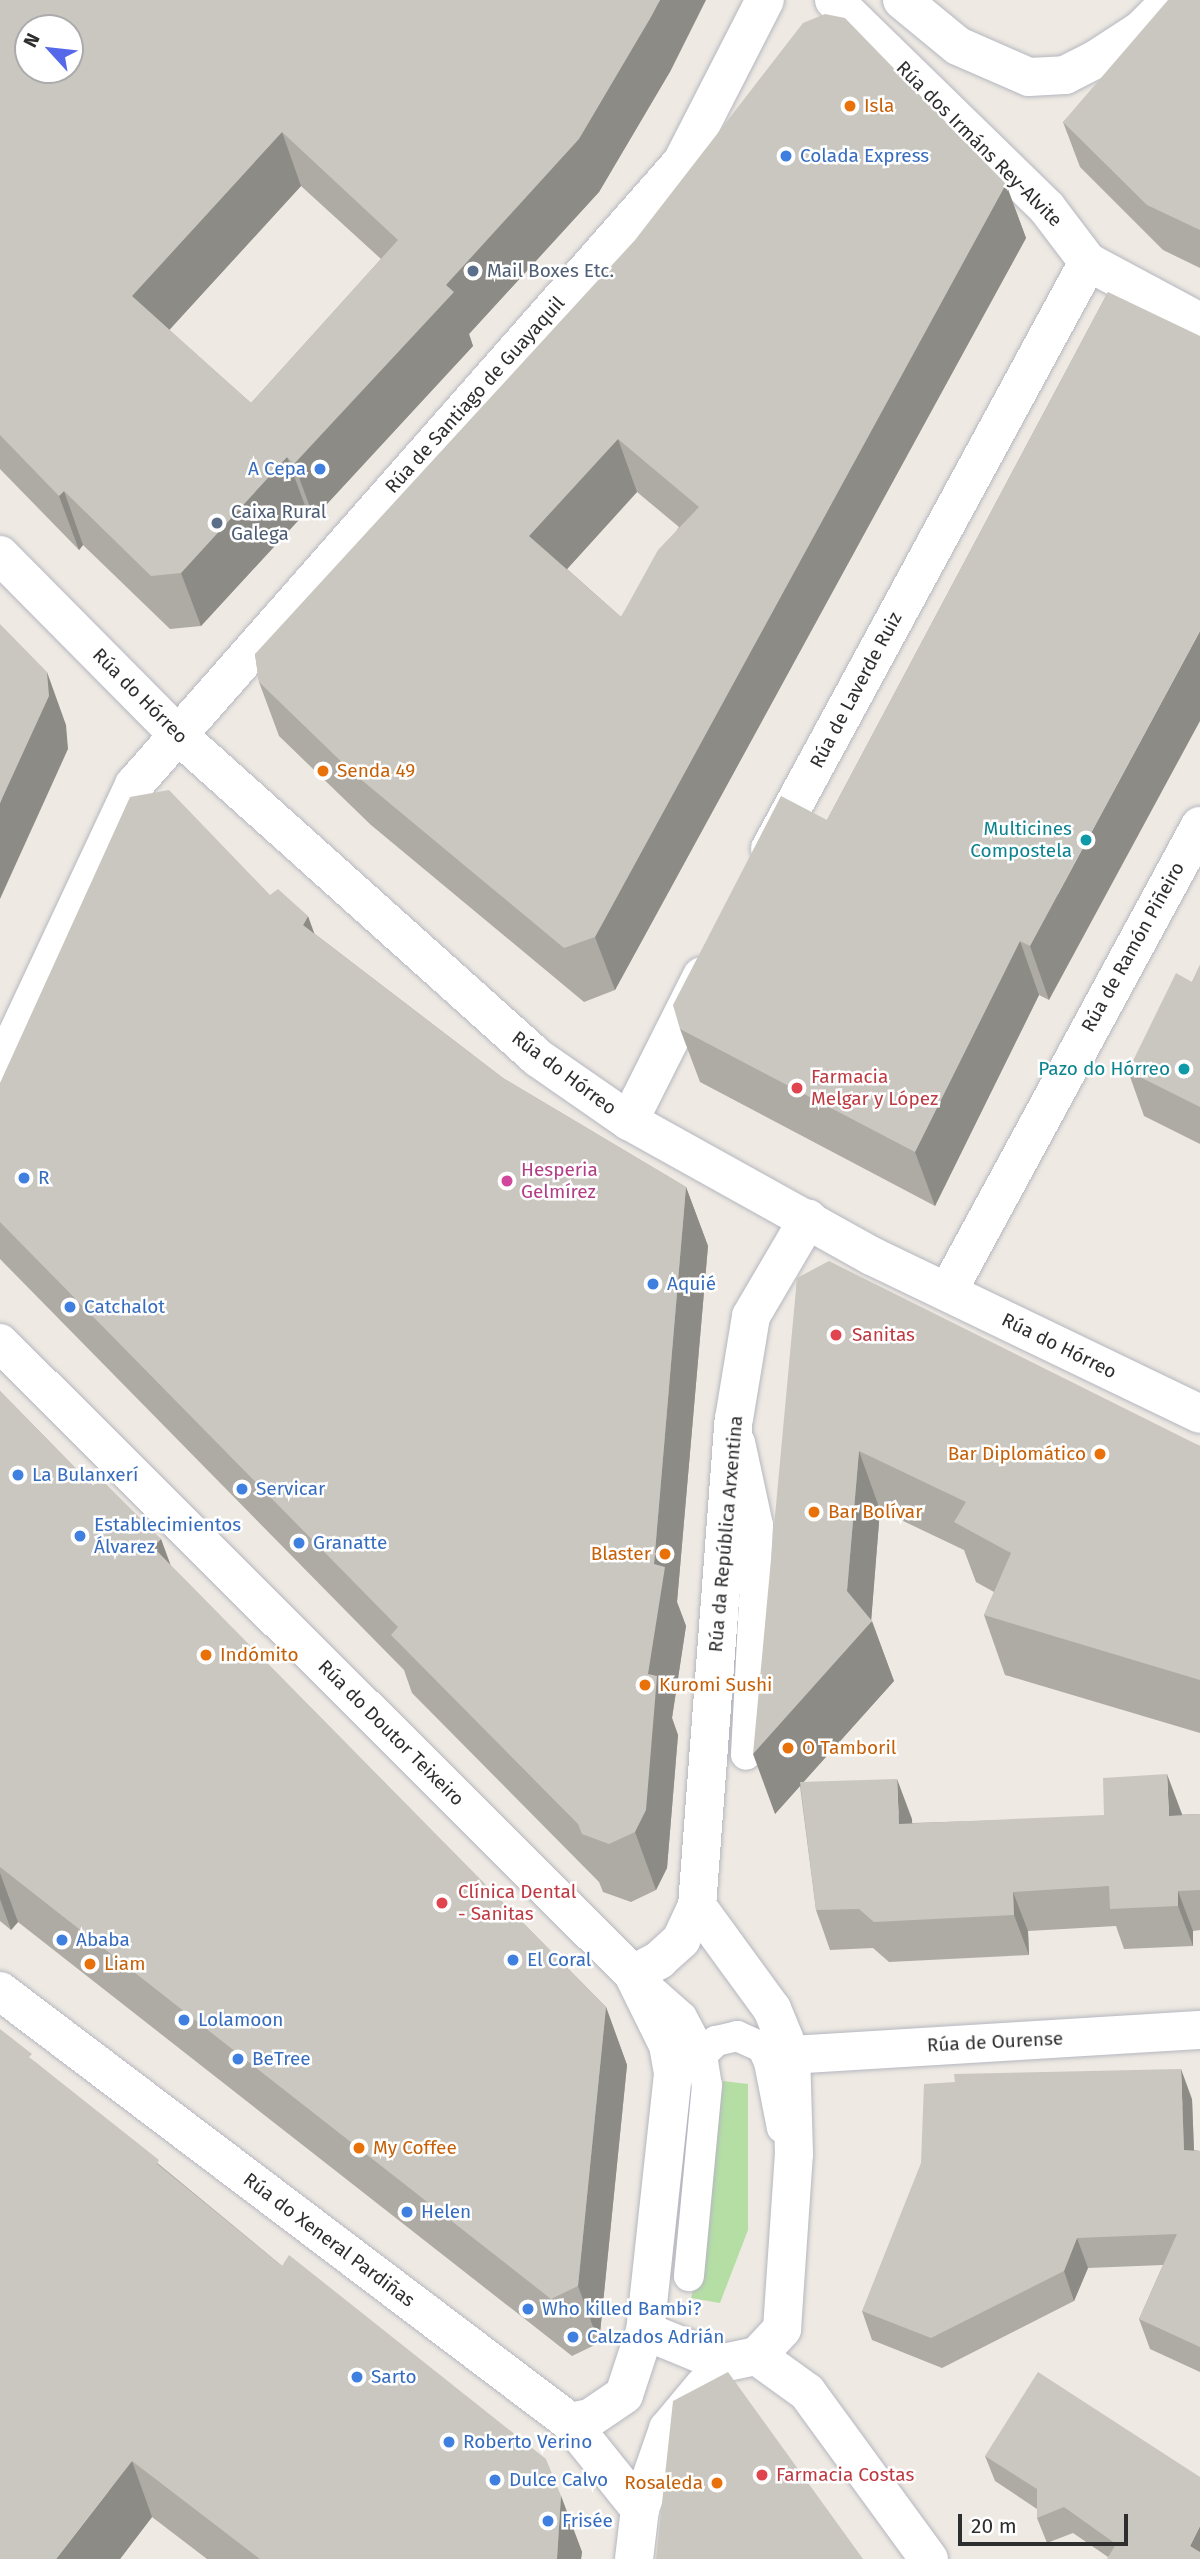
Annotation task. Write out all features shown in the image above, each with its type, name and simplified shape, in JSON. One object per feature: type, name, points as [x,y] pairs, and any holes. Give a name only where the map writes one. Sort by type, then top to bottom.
[{"type":"street","name":"Rúa de Santiago de Guayaquil","points":[[0,1071],[134,785],[682,162],[765,0]]},
{"type":"street","name":"Rúa dos Irmáns Rey-Alvite","points":[[834,0],[1047,208],[1088,262],[1200,322]]},
{"type":"street","points":[[902,0],[958,46],[1028,77],[1065,75],[1095,60],[1141,30],[1171,0]]},
{"type":"street","name":"Rúa de Laverde Ruiz","points":[[754,879],[1088,262]]},
{"type":"street","name":"Rúa do Hórreo","points":[[0,555],[177,734],[538,1058],[629,1121],[808,1219],[947,1291],[1200,1415]]},
{"type":"street","name":"Rúa de Ramón Piñeiro","points":[[947,1291],[1200,826]]},
{"type":"street","points":[[629,1121],[721,940]]},
{"type":"street","name":"Rúa da República Arxentina","points":[[697,1906],[734,1419],[751,1316],[808,1219]]},
{"type":"street","name":"Rúa do Doutor Teixeiro","points":[[0,1343],[634,1974],[668,2045],[673,2074],[645,2331],[624,2395],[590,2418],[570,2422]]},
{"type":"street","points":[[634,1974],[659,1960],[681,1940],[697,1906],[772,2009],[791,2055],[794,2154],[782,2329],[740,2359],[667,2429],[640,2509],[634,2559]]},
{"type":"street","name":"Rúa do Xeneral Pardiñas","points":[[0,1991],[570,2422],[640,2509]]},
{"type":"street","name":"Rúa de Ourense","points":[[791,2055],[1200,2030]]},
{"type":"street","points":[[645,2331],[740,2359],[807,2392],[929,2559]]},
{"type":"lane","points":[[734,1419],[758,1525],[746,1755]]},
{"type":"lane","points":[[634,1974],[682,2017],[702,2055],[707,2085],[688,2276]]},
{"type":"lane","points":[[702,2055],[716,2041],[737,2036],[762,2047],[769,2062],[776,2118],[794,2154]]},
{"type":"green space","points":[[723,2081],[748,2084],[748,2230],[720,2303],[691,2298],[703,2252]]},
{"type":"building","points":[[0,0],[660,0],[579,139],[446,285],[454,292],[294,464],[287,457],[181,573],[151,576],[64,491],[59,496],[0,435]],"holes":[[[282,132],[398,240],[251,403],[132,296]]]},
{"type":"building","points":[[1168,0],[1200,0],[1200,230],[1147,205],[1063,122]]},
{"type":"building","points":[[825,14],[845,18],[1006,184],[595,937],[564,948],[352,772],[259,682],[255,654],[635,240],[803,23]],"holes":[[[618,439],[699,507],[658,550],[621,617],[529,536]]]},
{"type":"building","points":[[1108,292],[1200,336],[1200,631],[1030,946],[1020,941],[915,1152],[680,1029],[673,1005],[781,796],[827,820]]},
{"type":"building","points":[[0,624],[47,672],[49,696],[0,803]]},
{"type":"building","points":[[169,790],[270,895],[278,889],[308,916],[303,925],[503,1078],[686,1187],[654,1564],[665,1567],[648,1674],[657,1676],[646,1810],[635,1832],[609,1844],[582,1834],[578,1824],[391,1635],[398,1627],[0,1222],[0,1083],[130,797]]},
{"type":"building","points":[[1200,965],[1200,1107],[1128,1071],[1176,973],[1192,982]]},
{"type":"building","points":[[829,1261],[1200,1446],[1200,1680],[984,1615],[1011,1553],[954,1522],[966,1502],[859,1451],[847,1591],[872,1621],[753,1754],[797,1278]]},
{"type":"building","points":[[0,1391],[93,1486],[99,1477],[161,1539],[153,1547],[606,2007],[578,2286],[551,2299],[0,1867]]},
{"type":"building","points":[[1167,1774],[1169,1816],[1200,1814],[1200,1890],[1178,1891],[1178,1906],[1110,1909],[1109,1886],[1013,1892],[1014,1915],[874,1922],[859,1909],[816,1910],[800,1782],[897,1779],[899,1824],[1104,1815],[1103,1778]]},
{"type":"building","points":[[0,2029],[32,2054],[29,2057],[159,2160],[157,2164],[282,2266],[289,2255],[546,2459],[561,2496],[557,2559],[260,2559],[132,2461],[56,2559],[0,2559]]},
{"type":"building","points":[[1181,2069],[1184,2150],[1200,2151],[1200,2347],[1139,2319],[1177,2234],[1077,2238],[1064,2271],[931,2338],[862,2311],[921,2163],[924,2084],[955,2082],[954,2074]]},
{"type":"building","points":[[728,2372],[863,2559],[656,2559],[673,2401]]},
{"type":"building","points":[[1038,2372],[1200,2477],[1200,2526],[1190,2546],[1200,2552],[1200,2559],[1107,2559],[1116,2544],[1064,2507],[1037,2518],[1037,2489],[985,2456]]},
{"type":"place","name":"Isla","points":[[850,106]]},
{"type":"place","name":"Colada Express","points":[[786,156]]},
{"type":"place","name":"Mail Boxes Etc.","points":[[473,271]]},
{"type":"place","name":"A Cepa","points":[[320,469]]},
{"type":"place","name":"Caixa Rural Galega","points":[[217,523]]},
{"type":"place","name":"Senda 49","points":[[323,771]]},
{"type":"place","name":"Multicines Compostela","points":[[1086,840]]},
{"type":"place","name":"Pazo do Hórreo","points":[[1184,1069]]},
{"type":"place","name":"Farmacia Melgar y López","points":[[797,1088]]},
{"type":"place","name":"R","points":[[24,1178]]},
{"type":"place","name":"Hesperia Gelmírez","points":[[507,1181]]},
{"type":"place","name":"Aquié","points":[[653,1284]]},
{"type":"place","name":"Catchalot","points":[[70,1307]]},
{"type":"place","name":"Sanitas","points":[[836,1335]]},
{"type":"place","name":"Bar Diplomático","points":[[1100,1454]]},
{"type":"place","name":"La Bulanxerí","points":[[18,1475]]},
{"type":"place","name":"Servicar","points":[[242,1489]]},
{"type":"place","name":"Bar Bolívar","points":[[814,1512]]},
{"type":"place","name":"Establecimientos Álvarez","points":[[80,1536]]},
{"type":"place","name":"Granatte","points":[[299,1543]]},
{"type":"place","name":"Blaster","points":[[665,1554]]},
{"type":"place","name":"Indómito","points":[[206,1655]]},
{"type":"place","name":"Kuromi Sushi","points":[[645,1685]]},
{"type":"place","name":"O Tamboril","points":[[788,1748]]},
{"type":"place","name":"Clínica Dental - Sanitas","points":[[442,1903]]},
{"type":"place","name":"Ababa","points":[[62,1940]]},
{"type":"place","name":"El Coral","points":[[513,1960]]},
{"type":"place","name":"Liam","points":[[90,1964]]},
{"type":"place","name":"Lolamoon","points":[[184,2020]]},
{"type":"place","name":"BeTree","points":[[238,2059]]},
{"type":"place","name":"My Coffee","points":[[359,2148]]},
{"type":"place","name":"Helen","points":[[407,2212]]},
{"type":"place","name":"Who killed Bambi?","points":[[528,2309]]},
{"type":"place","name":"Calzados Adrián","points":[[573,2337]]},
{"type":"place","name":"Sarto","points":[[357,2377]]},
{"type":"place","name":"Roberto Verino","points":[[449,2442]]},
{"type":"place","name":"Farmacia Costas","points":[[762,2475]]},
{"type":"place","name":"Dulce Calvo","points":[[495,2480]]},
{"type":"place","name":"Rosaleda","points":[[717,2483]]},
{"type":"place","name":"Frisée","points":[[548,2521]]}]
